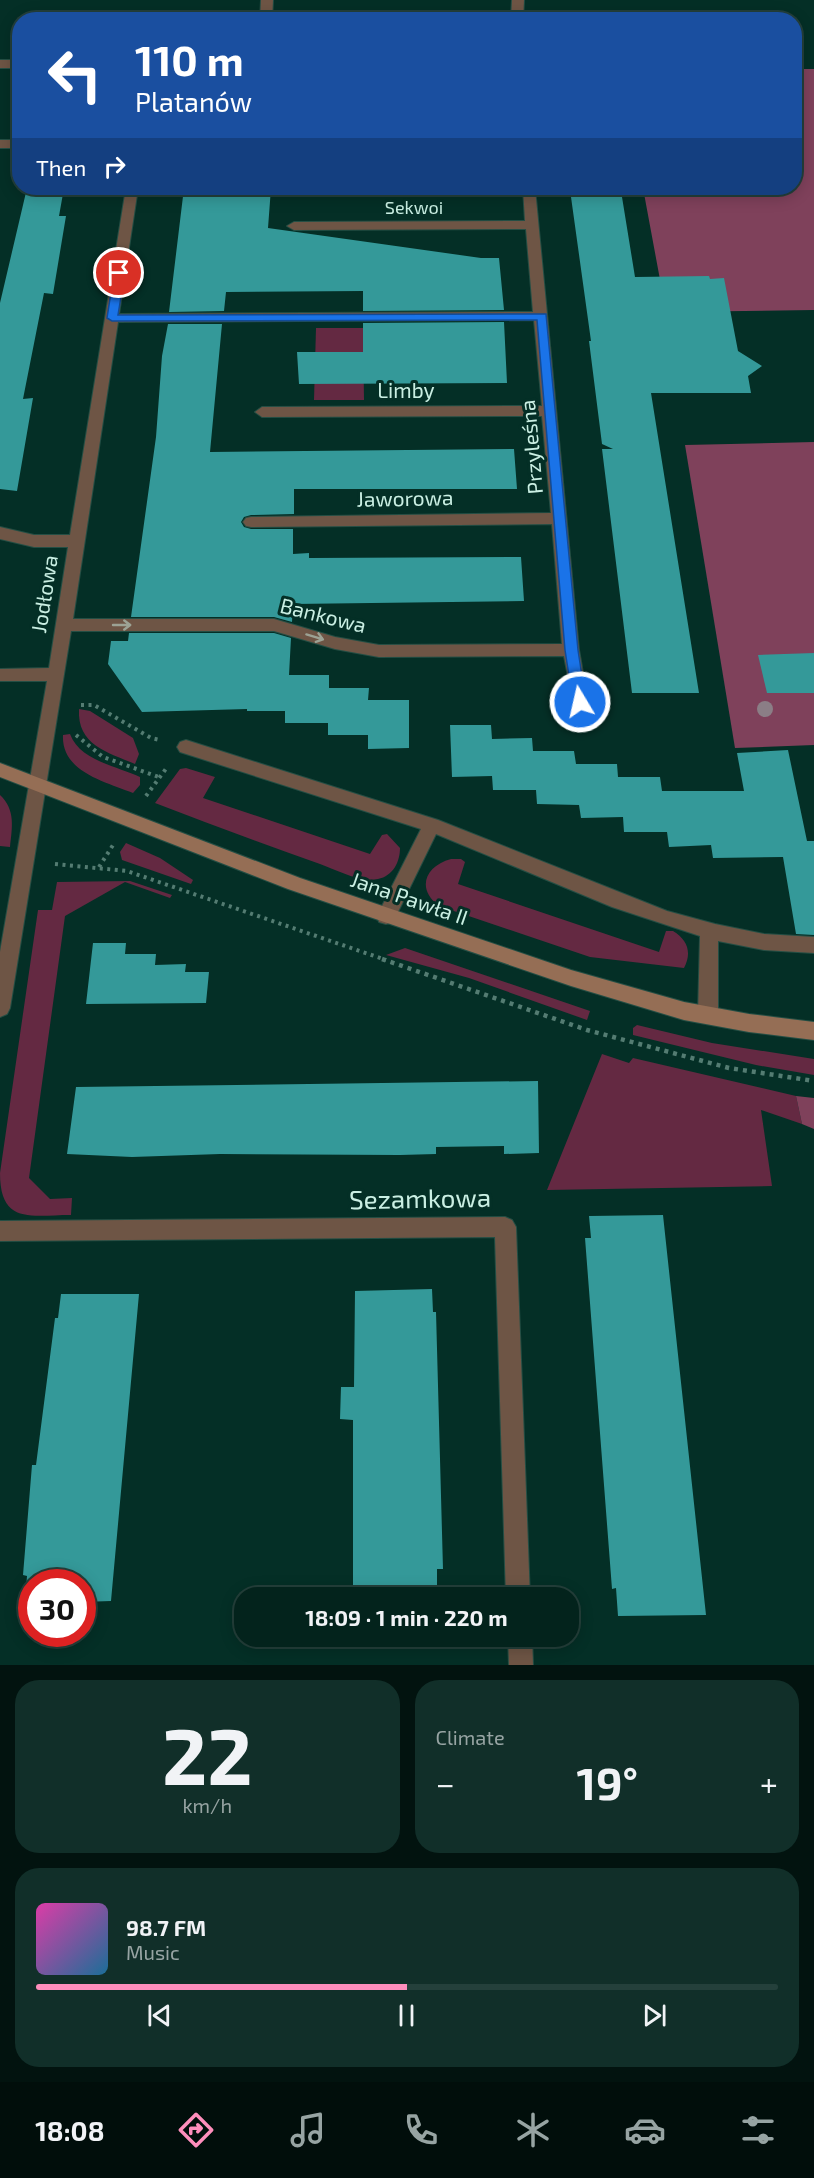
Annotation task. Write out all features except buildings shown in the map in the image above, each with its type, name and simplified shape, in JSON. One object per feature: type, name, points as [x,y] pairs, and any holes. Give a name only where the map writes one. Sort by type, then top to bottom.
[{"type":"street","name":"Jodłowa","points":[[0,1008],[51,706],[131,195]]},
{"type":"street","name":"Przyleśna","points":[[530,195],[572,650],[580,702]]},
{"type":"street","name":"Sekwoi","points":[[294,226],[533,225]]},
{"type":"street","points":[[112,318],[542,316]]},
{"type":"street","name":"Limby","points":[[262,412],[550,411]]},
{"type":"street","name":"Jaworowa","points":[[251,522],[559,518]]},
{"type":"street","points":[[0,533],[34,541],[76,541]]},
{"type":"street","name":"Bankowa","points":[[63,625],[274,625],[335,644],[379,651],[572,650]]},
{"type":"street","points":[[0,675],[55,674]]},
{"type":"street","points":[[186,747],[432,825],[679,925],[750,941],[814,945]]},
{"type":"street","name":"Jana Pawła II","points":[[0,770],[295,884],[622,994],[708,1015],[814,1031]]},
{"type":"street","points":[[386,916],[432,825]]},
{"type":"street","points":[[708,1015],[709,931]]},
{"type":"street","name":"Sezamkowa","points":[[0,1231],[505,1227],[518,1587]]},
{"type":"street","points":[[520,1647],[521,1665]]},
{"type":"path","points":[[74,705],[72,730],[84,745],[104,759],[159,777]]},
{"type":"path","points":[[51,706],[94,705],[151,738],[186,747]]},
{"type":"path","points":[[25,863],[127,871],[587,1030],[729,1068],[814,1081]]},
{"type":"shaded area","points":[[802,69],[814,69],[814,310],[666,312],[644,195],[802,195]]},
{"type":"shaded area","points":[[316,328],[363,328],[364,400],[314,400]]},
{"type":"shaded area","points":[[814,442],[814,745],[735,748],[685,445]]},
{"type":"shaded area","points":[[79,709],[90,711],[133,738],[139,754],[135,764],[104,751],[88,739],[80,721]]},
{"type":"shaded area","points":[[70,734],[75,743],[90,757],[140,777],[140,785],[133,793],[98,780],[77,767],[64,748],[63,735]]},
{"type":"shaded area","points":[[186,768],[215,777],[203,798],[370,854],[382,835],[387,834],[400,848],[397,863],[392,872],[378,879],[356,878],[155,803],[180,769]]},
{"type":"shaded area","points":[[0,795],[11,813],[10,847],[0,846]]},
{"type":"shaded area","points":[[126,843],[160,858],[193,880],[191,884],[122,860],[120,852]]},
{"type":"shaded area","points":[[451,859],[461,859],[465,862],[458,884],[659,952],[666,931],[673,931],[682,938],[687,947],[688,957],[684,968],[590,957],[439,906],[428,892],[427,879],[435,867]]},
{"type":"shaded area","points":[[130,881],[172,895],[170,898],[125,882],[65,916],[29,1178],[50,1199],[72,1198],[71,1215],[20,1214],[5,1202],[1,1190],[0,1173],[38,910],[52,910],[57,882]]},
{"type":"shaded area","points":[[405,948],[590,1011],[587,1020],[469,978],[386,955]]},
{"type":"shaded area","points":[[637,1025],[712,1043],[814,1059],[814,1075],[756,1065],[633,1035],[633,1028]]},
{"type":"shaded area","points":[[602,1054],[629,1063],[633,1058],[796,1096],[802,1124],[761,1110],[772,1186],[547,1190]]},
{"type":"shaded area","points":[[796,1096],[814,1098],[814,1129],[802,1124]]},
{"type":"route","points":[[119,273],[112,318],[542,316],[559,518],[572,650],[580,702]]}]
